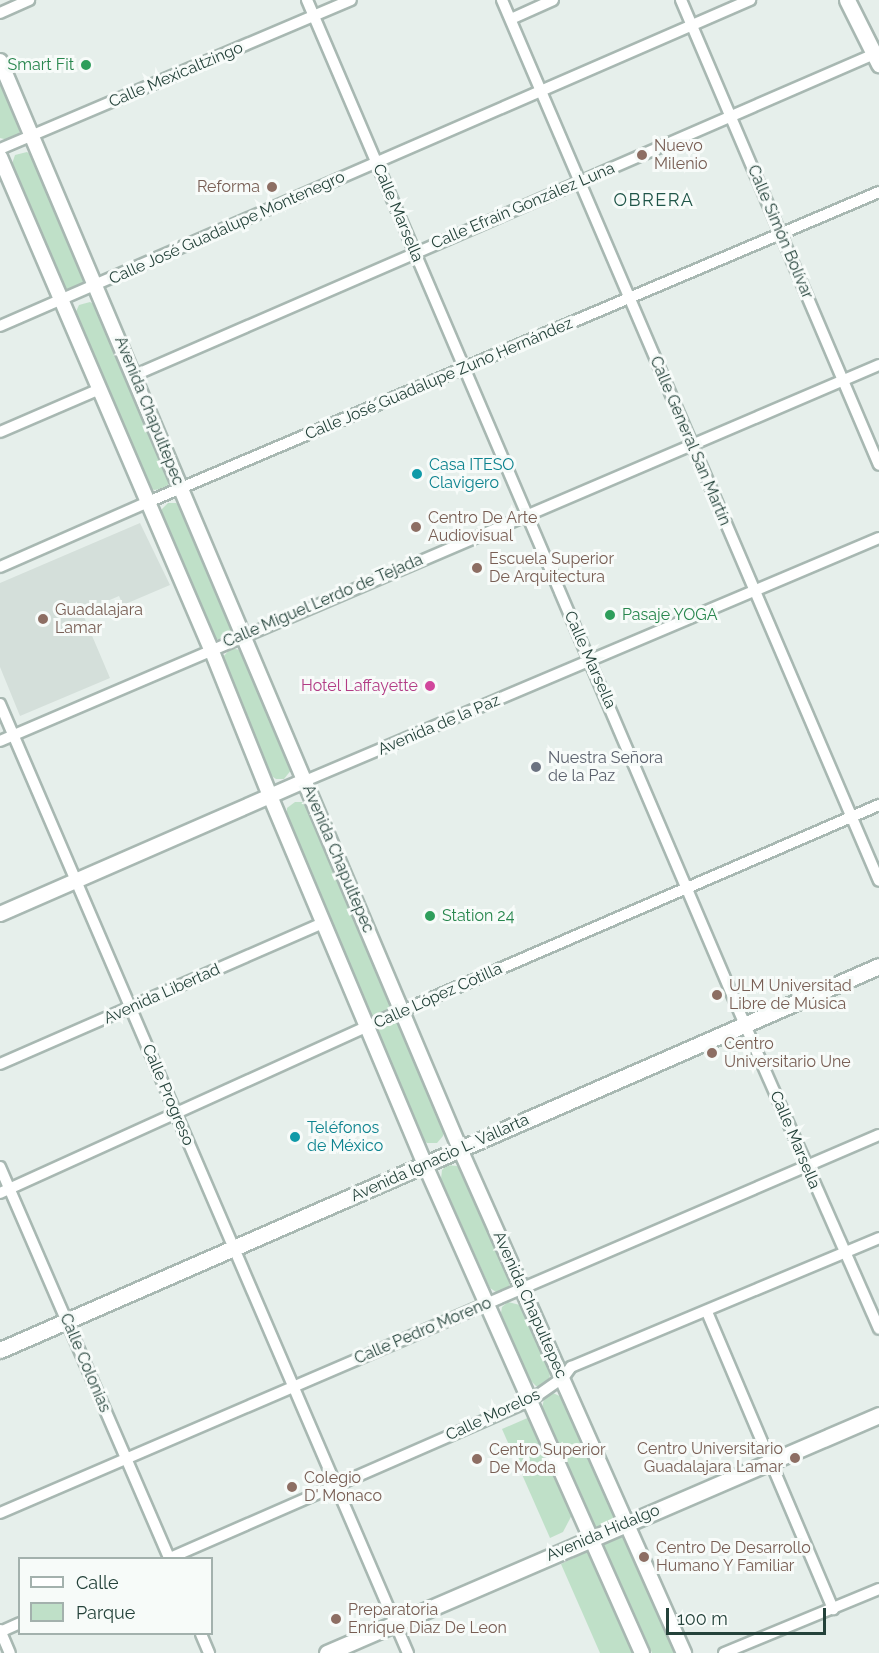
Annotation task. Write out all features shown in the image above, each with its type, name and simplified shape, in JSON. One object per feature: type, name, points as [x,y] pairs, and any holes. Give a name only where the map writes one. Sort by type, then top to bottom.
[{"type":"main road","points":[[848,0],[877,57]]},
{"type":"main road","name":"Avenida Ignacio L. Vallarta","points":[[0,1350],[879,966]]},
{"type":"main road","name":"Avenida Hidalgo","points":[[327,1653],[879,1415]]},
{"type":"street","points":[[0,13],[28,0]]},
{"type":"street","name":"Calle Marsella","points":[[307,0],[745,1025],[879,1329]]},
{"type":"street","name":"Calle Mexicaltzingo","points":[[0,149],[351,0]]},
{"type":"street","name":"Calle General San Martín","points":[[502,0],[879,881]]},
{"type":"street","points":[[510,19],[553,0]]},
{"type":"street","name":"Calle Simón Bolívar","points":[[681,0],[879,465]]},
{"type":"street","name":"Calle José Guadalupe Montenegro","points":[[0,326],[750,0]]},
{"type":"street","name":"Calle Efraín González Luna","points":[[135,375],[731,116],[877,57]]},
{"type":"street","name":"Avenida Chapultepec","points":[[0,61],[135,375],[460,1149],[628,1522],[684,1653]]},
{"type":"street","points":[[0,157],[211,649],[323,924],[425,1165],[593,1537],[642,1653]]},
{"type":"street","name":"Calle José Guadalupe Zuno Hernández","points":[[0,567],[879,192]]},
{"type":"street","name":"Calle Miguel Lerdo de Tejada","points":[[0,741],[879,365]]},
{"type":"street","points":[[0,432],[100,389]]},
{"type":"street","name":"Avenida de la Paz","points":[[0,914],[305,781],[879,538]]},
{"type":"street","name":"Calle Progreso","points":[[0,704],[408,1653]]},
{"type":"street","name":"Calle López Cotilla","points":[[4,1191],[402,1011],[879,805]]},
{"type":"street","name":"Avenida Libertad","points":[[0,1064],[323,924]]},
{"type":"street","name":"Calle Pedro Moreno","points":[[0,1513],[879,1135]]},
{"type":"street","name":"Calle Colonias","points":[[0,1167],[4,1191],[67,1321],[169,1557]]},
{"type":"street","name":"Calle Morelos","points":[[171,1557],[531,1400],[563,1378],[571,1367],[707,1312],[879,1238]]},
{"type":"street","points":[[707,1312],[833,1609]]},
{"type":"street","points":[[724,1653],[879,1589]]},
{"type":"street","points":[[10,1653],[0,1631],[18,1624]]},
{"type":"street","points":[[201,1635],[209,1653]]},
{"type":"shaded area","name":"Guadalajara Lamar","points":[[140,523],[170,585],[123,605],[119,596],[82,612],[110,678],[20,716],[0,667],[0,583]]},
{"type":"green space","points":[[0,76],[21,125],[19,134],[8,140],[0,138]]},
{"type":"green space","points":[[27,152],[34,157],[85,277],[83,285],[69,290],[62,286],[11,167],[15,155]]},
{"type":"green space","points":[[90,302],[98,307],[170,477],[168,485],[162,489],[154,490],[147,486],[74,316],[79,305]]},
{"type":"green space","points":[[168,503],[176,503],[182,507],[233,628],[229,638],[222,641],[212,637],[160,517],[162,509]]},
{"type":"green space","points":[[231,648],[244,651],[292,769],[284,779],[276,779],[270,775],[223,664],[223,657]]},
{"type":"green space","points":[[295,802],[302,802],[310,809],[444,1129],[443,1136],[437,1143],[427,1143],[422,1139],[287,819],[287,808]]},
{"type":"green space","points":[[447,1165],[457,1166],[461,1171],[510,1279],[509,1289],[499,1294],[490,1288],[441,1179],[442,1170]]},
{"type":"green space","points":[[508,1302],[520,1305],[550,1373],[549,1382],[543,1386],[536,1386],[530,1380],[501,1313],[502,1307]]},
{"type":"green space","points":[[553,1393],[564,1398],[676,1653],[652,1653],[542,1408],[544,1399]]},
{"type":"green space","points":[[532,1416],[574,1511],[563,1532],[550,1538],[502,1429]]},
{"type":"green space","points":[[591,1550],[636,1653],[600,1653],[561,1564]]},
{"type":"place","name":"Smart Fit","points":[[86,65]]},
{"type":"place","name":"Nuevo Milenio","points":[[642,155]]},
{"type":"place","name":"Reforma","points":[[272,187]]},
{"type":"place","name":"Casa ITESO Clavigero","points":[[417,474]]},
{"type":"place","name":"Centro De Arte Audiovisual","points":[[416,527]]},
{"type":"place","name":"Escuela Superior De Arquitectura","points":[[477,568]]},
{"type":"place","name":"Pasaje YOGA","points":[[610,615]]},
{"type":"place","name":"Guadalajara Lamar","points":[[43,619]]},
{"type":"place","name":"Hotel Laffayette","points":[[430,686]]},
{"type":"place","name":"Nuestra Señora de la Paz","points":[[536,767]]},
{"type":"place","name":"Station 24","points":[[430,916]]},
{"type":"place","name":"ULM Universitad Libre de Música","points":[[717,995]]},
{"type":"place","name":"Centro Universitario Une","points":[[712,1053]]},
{"type":"place","name":"Teléfonos de México","points":[[295,1137]]},
{"type":"place","name":"Centro Universitario Guadalajara Lamar","points":[[795,1458]]},
{"type":"place","name":"Centro Superior De Moda","points":[[477,1459]]},
{"type":"place","name":"Colegio D' Monaco","points":[[292,1487]]},
{"type":"place","name":"Centro De Desarrollo Humano Y Familiar","points":[[644,1557]]},
{"type":"place","name":"Preparatoria Enrique Diaz De Leon","points":[[336,1619]]},
{"type":"district","name":"OBRERA","points":[[654,200]]}]
